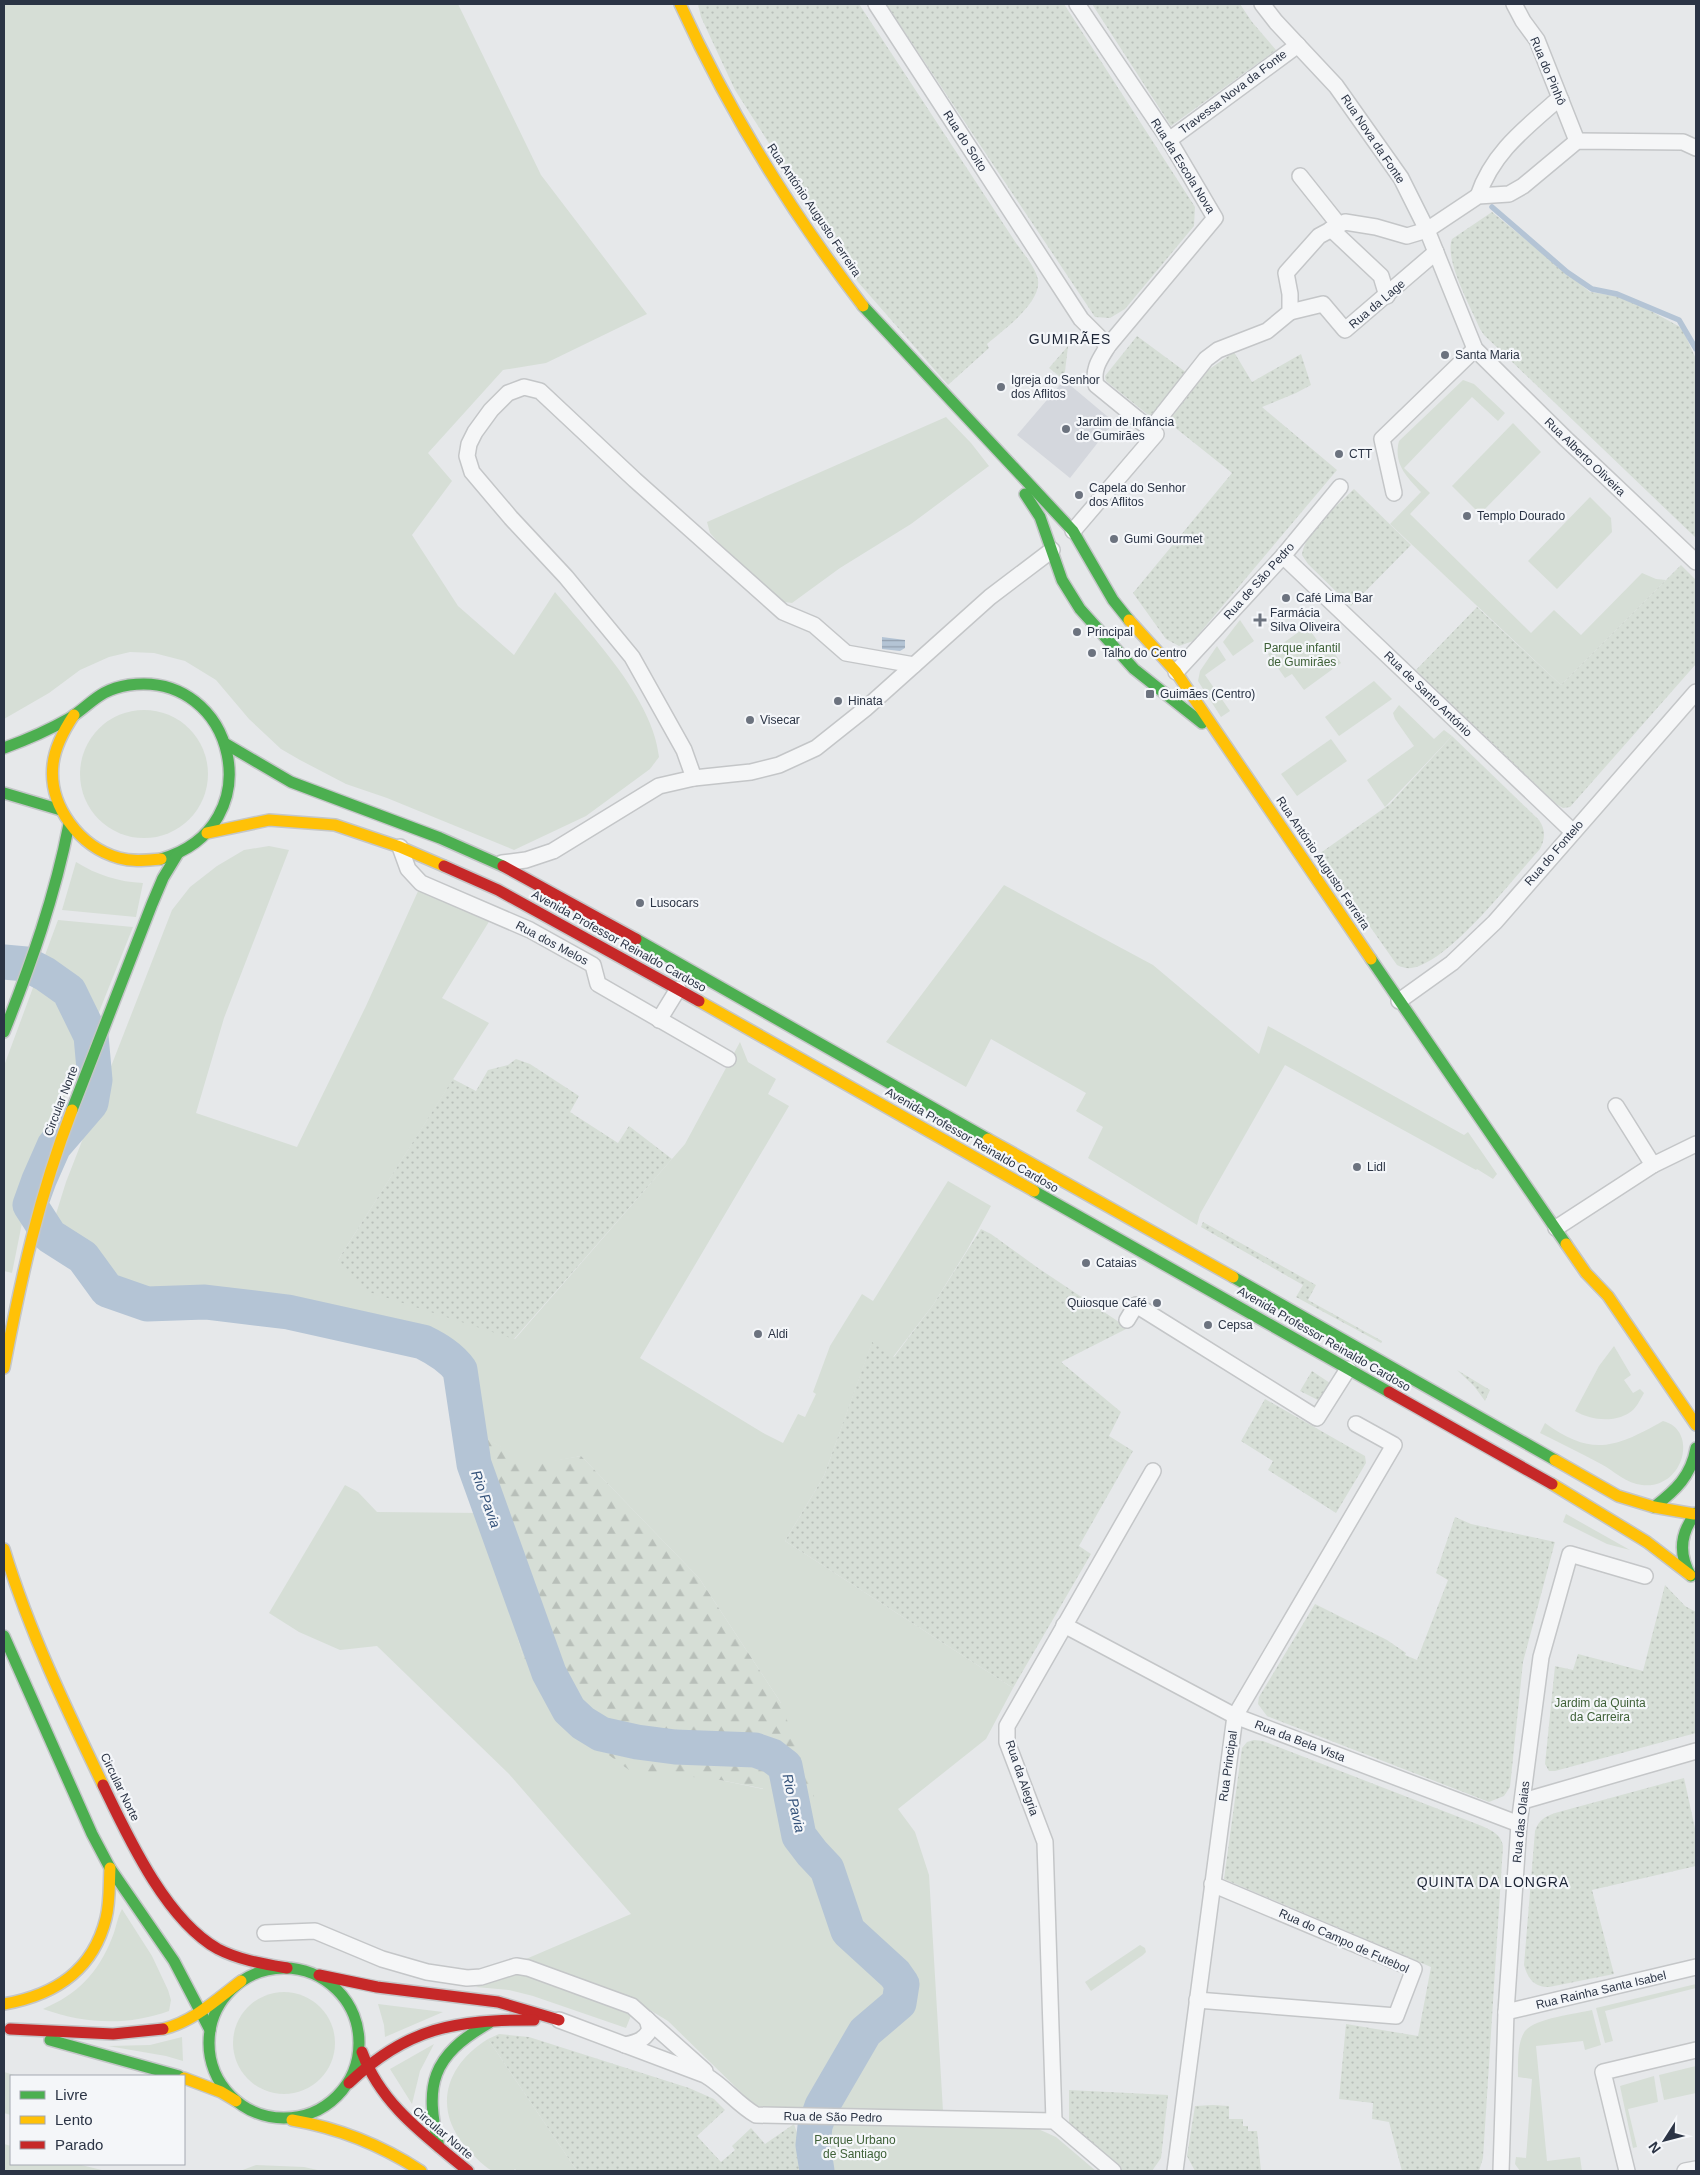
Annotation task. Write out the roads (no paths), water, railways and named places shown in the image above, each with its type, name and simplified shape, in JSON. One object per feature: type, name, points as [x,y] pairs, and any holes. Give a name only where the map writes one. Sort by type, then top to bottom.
[{"type":"main road","name":"Rua António Augusto Ferreira","points":[[680,4],[698,44],[733,111],[784,195],[822,250],[866,309],[1077,536],[1113,600],[1136,629],[1176,672],[1586,1273],[1608,1296],[1696,1425]]},
{"type":"main road","name":"Rua António Augusto Ferreira","points":[[980,430],[1040,518],[1062,580],[1080,609],[1134,669],[1224,741]]},
{"type":"main road","points":[[1052,550],[1056,541],[1066,535],[1077,536]]},
{"type":"main road","points":[[1160,689],[1176,672]]},
{"type":"main road","points":[[4,748],[74,714],[92,699],[114,688],[137,684],[161,686],[183,695],[203,708],[218,727],[226,744],[230,768],[228,792],[221,814],[207,833],[193,846],[177,854],[158,860],[138,862],[118,858],[99,851],[82,839],[69,824],[61,810],[54,786],[54,760],[60,736],[74,714]]},
{"type":"main road","name":"Avenida Professor Reinaldo Cardoso","points":[[226,744],[291,782],[440,838],[498,864],[674,959],[998,1146],[1613,1493],[1654,1507],[1695,1514]]},
{"type":"main road","points":[[4,793],[61,810]]},
{"type":"main road","name":"Avenida Professor Reinaldo Cardoso","points":[[207,833],[269,820],[335,825],[400,848],[498,890],[678,989],[1597,1510],[1646,1542],[1693,1578]]},
{"type":"main road","points":[[4,1032],[40,933],[62,862],[69,824]]},
{"type":"main road","name":"Circular Norte","points":[[4,1368],[21,1279],[39,1200],[163,878],[177,854]]},
{"type":"main road","points":[[1654,1507],[1684,1482],[1694,1462],[1696,1448]]},
{"type":"main road","points":[[1693,1578],[1683,1561],[1681,1547],[1683,1532],[1695,1514]]},
{"type":"main road","name":"Circular Norte","points":[[4,1549],[11,1576],[24,1609],[70,1715],[120,1820],[163,1894],[200,1937],[217,1948],[237,1958],[287,1968]]},
{"type":"main road","points":[[4,1636],[88,1825],[110,1868],[174,1961],[210,2030]]},
{"type":"main road","points":[[4,2004],[19,2002],[50,1990],[77,1973],[92,1952],[105,1924],[110,1868]]},
{"type":"main road","points":[[7,2028],[115,2034],[148,2032],[172,2026],[201,2011],[242,1981],[266,1970],[287,1968],[377,1987],[498,2002],[559,2020]]},
{"type":"main road","points":[[311,1973],[328,1982],[344,1998],[355,2019],[359,2038],[357,2062],[348,2084]]},
{"type":"main road","points":[[236,2101],[222,2086],[214,2071],[209,2049],[210,2030],[215,2013],[227,1994],[242,1981]]},
{"type":"main road","points":[[274,2118],[296,2118],[317,2111],[335,2100],[366,2066],[387,2052],[430,2031],[466,2022],[559,2020]]},
{"type":"main road","points":[[439,2147],[431,2106],[433,2082],[440,2065],[453,2046],[471,2032],[492,2022]]},
{"type":"main road","points":[[7,2028],[175,2075]]},
{"type":"main road","name":"Circular Norte","points":[[359,2038],[366,2066],[402,2117],[468,2171]]},
{"type":"main road","points":[[185,2078],[221,2092],[252,2111],[274,2118],[308,2122],[342,2131],[375,2143],[401,2157],[421,2171]]},
{"type":"street","name":"Rua do Soito","points":[[876,4],[1081,320],[1108,346]]},
{"type":"street","name":"Rua da Escola Nova","points":[[1077,4],[1169,140],[1215,218],[1108,346],[1097,363],[1094,374],[1096,385],[1151,429]]},
{"type":"street","name":"Rua Nova da Fonte","points":[[1262,4],[1276,22],[1336,86],[1401,178],[1427,230],[1475,349]]},
{"type":"street","name":"Rua do Pinhô","points":[[1514,4],[1523,21],[1537,40],[1577,140]]},
{"type":"street","name":"Travessa Nova da Fonte","points":[[1169,140],[1298,44]]},
{"type":"street","points":[[1478,196],[1485,177],[1494,162],[1515,138],[1555,102],[1561,100]]},
{"type":"street","points":[[1077,536],[1156,434],[1151,429],[1206,359],[1218,350],[1267,331],[1290,312],[1290,294],[1286,273],[1319,236],[1345,222],[1407,236],[1427,230],[1478,196],[1509,194],[1523,186],[1577,140],[1683,142],[1696,148]]},
{"type":"street","points":[[1300,176],[1335,227],[1381,276],[1387,296]]},
{"type":"street","name":"Rua da Lage","points":[[1290,312],[1323,304],[1346,330],[1436,252]]},
{"type":"street","points":[[1394,493],[1382,439],[1475,349]]},
{"type":"street","name":"Rua Alberto Oliveira","points":[[1475,349],[1571,444],[1696,562]]},
{"type":"street","points":[[694,778],[684,750],[632,657],[566,577],[511,518],[472,472],[467,456],[469,444],[491,410],[508,393],[524,387],[540,391],[635,480],[783,612],[814,624],[846,653],[914,665]]},
{"type":"street","name":"Rua de São Pedro","points":[[1176,672],[1283,556],[1340,487]]},
{"type":"street","points":[[498,864],[526,860],[553,851],[659,786],[694,778],[751,772],[779,766],[799,758],[816,748],[914,665],[990,597],[1052,550]]},
{"type":"street","name":"Rua de Santo António","points":[[1283,556],[1572,831]]},
{"type":"street","name":"Rua do Fontelo","points":[[1400,1001],[1452,963],[1495,922],[1572,831],[1696,692]]},
{"type":"street","name":"Rua dos Melos","points":[[400,848],[408,869],[421,883],[530,930],[593,965],[598,984],[728,1059]]},
{"type":"street","points":[[659,1020],[678,989]]},
{"type":"street","points":[[1616,1106],[1654,1165]]},
{"type":"street","points":[[1556,1228],[1654,1165],[1696,1144]]},
{"type":"street","points":[[1127,1320],[1136,1305],[1317,1418],[1348,1369]]},
{"type":"street","name":"Rua Principal","points":[[1175,2171],[1235,1716],[1394,1445],[1356,1424]]},
{"type":"street","name":"Rua da Alegria","points":[[1054,2121],[1045,1842],[1007,1742],[1007,1726],[1153,1471]]},
{"type":"street","name":"Rua das Olaias","points":[[1501,2171],[1506,2012],[1519,1824],[1541,1657],[1570,1554],[1644,1576]]},
{"type":"street","name":"Rua da Bela Vista","points":[[1064,1625],[1235,1716],[1519,1824]]},
{"type":"street","points":[[1523,1800],[1696,1751]]},
{"type":"street","name":"Rua do Campo de Futebol","points":[[1197,2000],[1396,2016],[1414,1969],[1212,1884]]},
{"type":"street","points":[[265,1933],[315,1930],[382,1959],[427,1972],[467,1978],[481,1977],[516,1966],[528,1968],[632,2006],[719,2083]]},
{"type":"street","name":"Rua Rainha Santa Isabel","points":[[1506,2012],[1696,1967]]},
{"type":"street","points":[[625,2045],[642,2041],[646,2037],[650,2030],[647,2019]]},
{"type":"street","name":"Rua de São Pedro","points":[[559,2020],[706,2075],[719,2083],[745,2108],[756,2115],[1054,2121]]},
{"type":"street","points":[[1627,2171],[1603,2072],[1696,2050]]},
{"type":"street","points":[[1054,2121],[1114,2171]]},
{"type":"street","points":[[1685,2171],[1696,2169]]},
{"type":"water","points":[[882,637],[905,640],[905,648],[900,651],[882,649]]},
{"type":"waterway","points":[[1492,207],[1567,272],[1592,289],[1617,294],[1679,320],[1696,349]]},
{"type":"waterway","name":"Rio Pavia","points":[[4,962],[26,964],[45,974],[69,991],[91,1036],[95,1080],[91,1103],[54,1146],[30,1205],[50,1236],[83,1257],[107,1290],[147,1304],[205,1302],[288,1312],[423,1342],[443,1354],[460,1370],[474,1464],[549,1673],[569,1710],[583,1723],[601,1734],[637,1742],[675,1747],[755,1750],[772,1756],[785,1766],[799,1836],[827,1869],[848,1931],[895,1974],[902,1984],[899,2003],[865,2032],[822,2106],[815,2126],[813,2145],[817,2171]]},
{"type":"place","name":"Santa Maria","points":[[1445,355]]},
{"type":"place","name":"Igreja do Senhor dos Aflitos","points":[[1001,387]]},
{"type":"place","name":"Jardim de Infância de Gumirães","points":[[1066,429]]},
{"type":"place","name":"CTT","points":[[1339,454]]},
{"type":"place","name":"Capela do Senhor dos Aflitos","points":[[1079,495]]},
{"type":"place","name":"Templo Dourado","points":[[1467,516]]},
{"type":"place","name":"Gumi Gourmet","points":[[1114,539]]},
{"type":"place","name":"Café Lima Bar","points":[[1286,598]]},
{"type":"place","name":"Farmácia Silva Oliveira","points":[[1260,620]]},
{"type":"place","name":"Principal","points":[[1077,632]]},
{"type":"place","name":"Talho do Centro","points":[[1092,653]]},
{"type":"place","name":"Guimães (Centro)","points":[[1150,694]]},
{"type":"place","name":"Hinata","points":[[838,701]]},
{"type":"place","name":"Visecar","points":[[750,720]]},
{"type":"place","name":"Lusocars","points":[[640,903]]},
{"type":"place","name":"Lidl","points":[[1357,1167]]},
{"type":"place","name":"Cataias","points":[[1086,1263]]},
{"type":"place","name":"Quiosque Café","points":[[1157,1303]]},
{"type":"place","name":"Cepsa","points":[[1208,1325]]},
{"type":"place","name":"Aldi","points":[[758,1334]]},
{"type":"district","name":"GUMIRÃES","points":[[1070,339]]},
{"type":"district","name":"QUINTA DA LONGRA","points":[[1493,1882]]},
{"type":"park label","name":"Parque infantil de Gumirães","points":[[1302,655]]},
{"type":"park label","name":"Jardim da Quinta da Carreira","points":[[1600,1710]]},
{"type":"park label","name":"Parque Urbano de Santiago","points":[[855,2147]]}]
